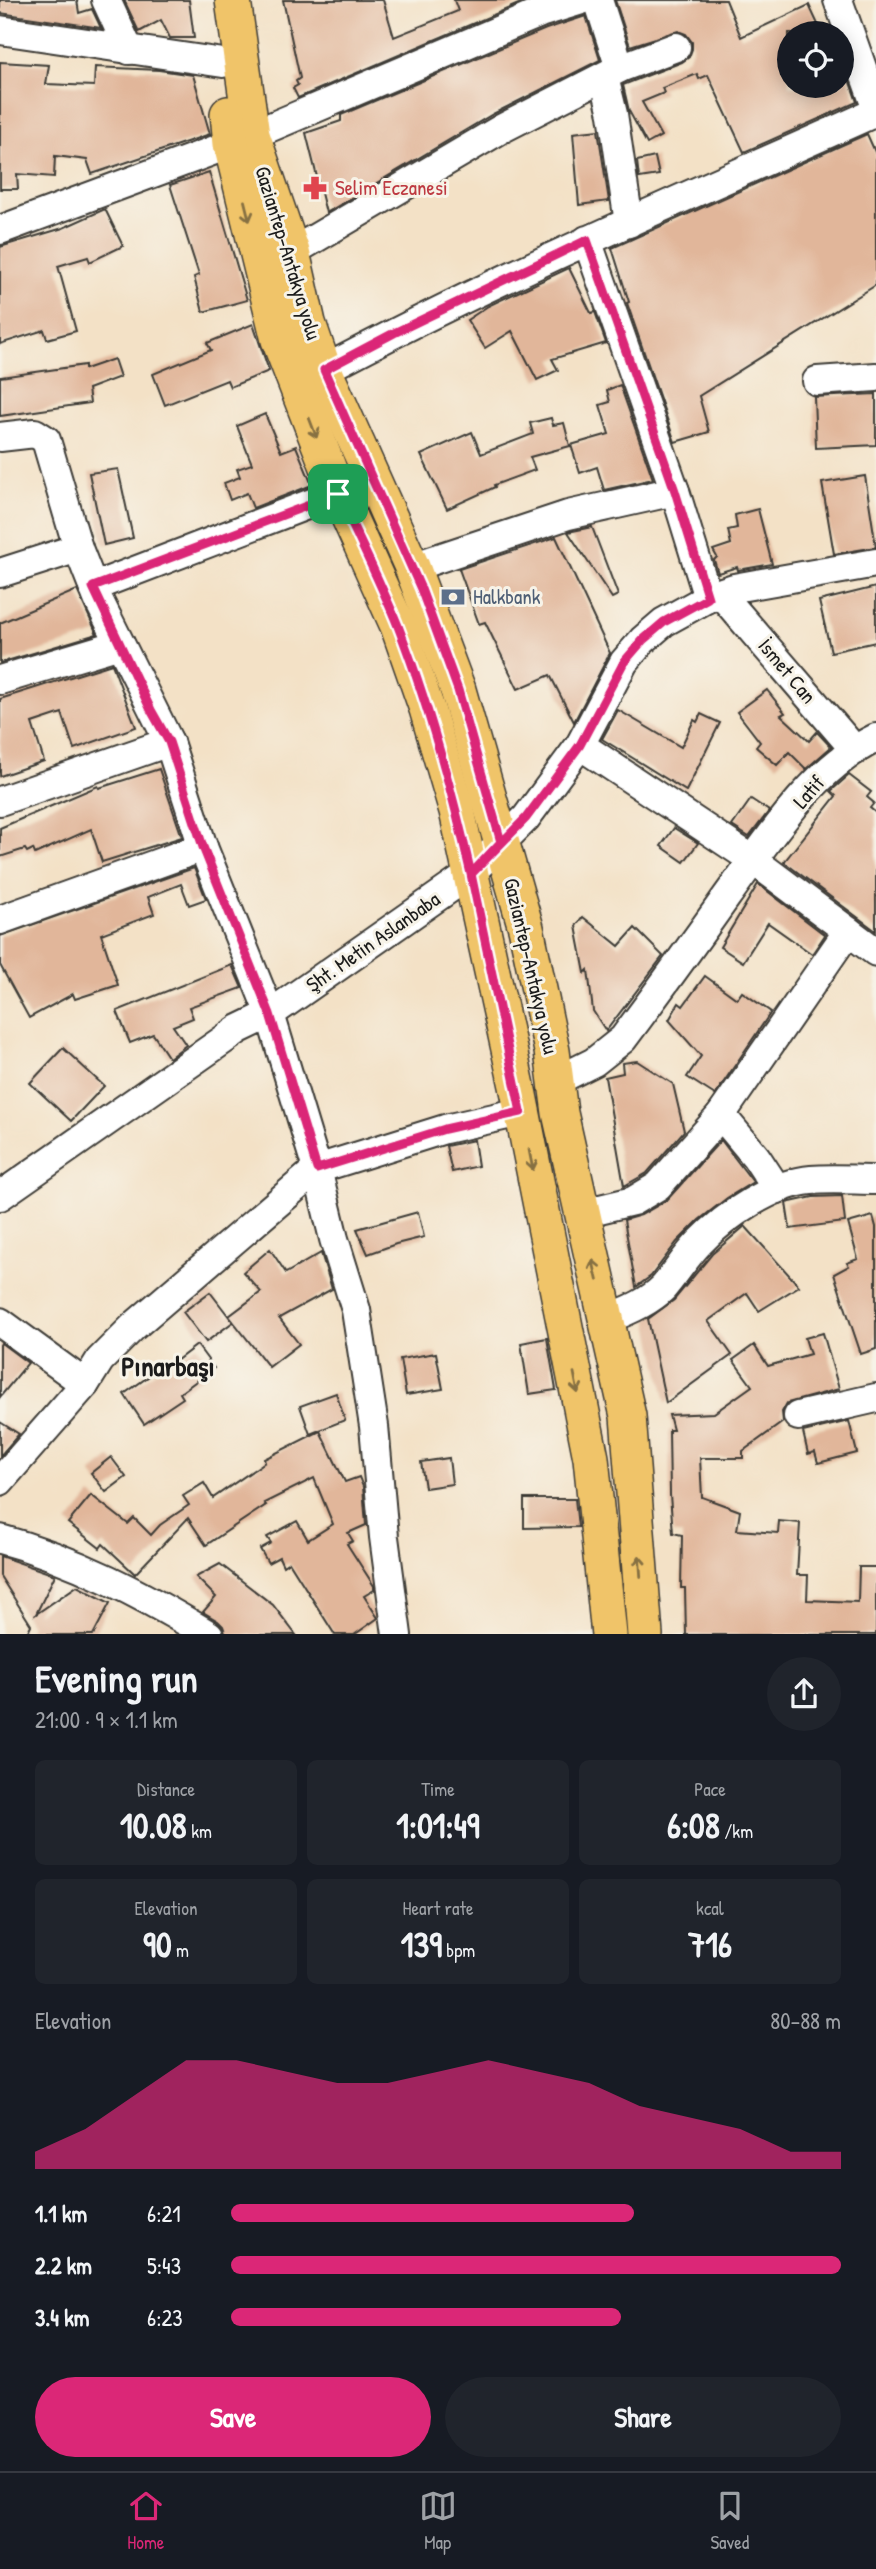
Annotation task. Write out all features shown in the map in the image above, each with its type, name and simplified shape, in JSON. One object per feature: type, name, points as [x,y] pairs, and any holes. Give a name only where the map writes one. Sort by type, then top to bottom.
[{"type":"main road","name":"Gaziantep-Antakya yolu","points":[[213,0],[223,63],[241,140],[279,340],[338,494],[398,626],[457,811],[591,1458],[609,1634]]},
{"type":"main road","name":"Gaziantep-Antakya yolu","points":[[233,0],[241,140],[292,252],[308,323],[324,370],[412,567],[458,690],[526,928],[552,1051],[561,1113],[628,1416],[645,1634]]},
{"type":"street","points":[[106,0],[129,50]]},
{"type":"street","points":[[0,230],[241,140],[540,13],[582,0]]},
{"type":"street","points":[[598,0],[612,72],[613,114],[629,223]]},
{"type":"street","points":[[324,370],[394,333],[587,240],[876,110],[838,0]]},
{"type":"street","points":[[0,30],[223,63]]},
{"type":"street","points":[[292,252],[501,130],[612,72],[676,47]]},
{"type":"street","points":[[587,240],[714,595]]},
{"type":"street","points":[[817,381],[876,377]]},
{"type":"street","points":[[0,437],[35,433],[46,440],[78,548],[93,587],[169,742],[203,847],[270,1014],[356,1310],[374,1426],[384,1537],[397,1634]]},
{"type":"street","points":[[412,567],[568,514],[675,491]]},
{"type":"street","points":[[93,587],[338,494]]},
{"type":"street","points":[[0,573],[78,548]]},
{"type":"street","name":"Şht. Metin Aslanbaba","points":[[2,1192],[239,1029],[270,1014],[471,874],[526,818],[580,745],[624,662],[643,640],[664,622],[714,595],[876,562]]},
{"type":"street","name":"İsmet Can","points":[[714,595],[865,744]]},
{"type":"street","points":[[0,680],[120,644]]},
{"type":"street","points":[[0,801],[169,742]]},
{"type":"street","name":"Latif","points":[[556,1081],[594,1062],[623,1039],[753,860],[810,788],[830,768],[865,744]]},
{"type":"street","points":[[580,745],[753,860],[876,952]]},
{"type":"street","points":[[0,920],[203,847]]},
{"type":"street","points":[[583,1213],[633,1201],[652,1191],[721,1115],[848,931]]},
{"type":"street","points":[[0,1481],[85,1384],[100,1360],[134,1326],[317,1169],[445,1129],[521,1112]]},
{"type":"street","points":[[721,1115],[756,1157],[777,1189]]},
{"type":"street","points":[[606,1319],[625,1312],[662,1289],[711,1231],[777,1189],[810,1180],[876,1180]]},
{"type":"street","points":[[0,1322],[85,1384]]},
{"type":"street","points":[[798,1416],[876,1398]]},
{"type":"street","points":[[0,1539],[61,1559],[147,1597],[209,1634]]},
{"type":"building","points":[[0,0],[77,0],[79,13],[92,9],[101,28],[0,13]]},
{"type":"building","points":[[124,0],[189,0],[194,38],[170,38],[161,20],[139,32]]},
{"type":"building","points":[[283,0],[383,0],[394,37],[458,11],[454,0],[528,0],[298,98],[293,88],[298,85],[296,81],[300,78]]},
{"type":"building","points":[[615,0],[726,0],[741,37],[809,5],[816,21],[777,21],[777,98],[854,98],[854,94],[857,102],[744,152],[708,75],[699,79],[697,74],[662,88],[664,93],[642,102],[661,136],[647,144],[629,111],[623,85],[682,62],[689,57],[692,42],[686,34],[678,31],[630,46]]},
{"type":"building","points":[[586,16],[600,60],[493,114],[326,213],[306,133],[341,121],[341,115],[546,29]]},
{"type":"building","points":[[0,62],[49,65],[46,84],[94,86],[95,67],[159,70],[193,75],[210,134],[92,174],[87,160],[55,156],[54,177],[17,174],[18,189],[0,189]]},
{"type":"building","points":[[598,130],[609,201],[579,205],[573,133]]},
{"type":"building","points":[[867,134],[876,154],[876,285],[699,396],[709,432],[675,442],[627,303],[629,302],[612,248]]},
{"type":"building","points":[[655,157],[659,175],[639,178],[637,161]]},
{"type":"building","points":[[209,172],[247,300],[203,312],[194,277],[199,275],[170,185]]},
{"type":"building","points":[[105,209],[123,246],[90,262],[88,257],[58,266],[76,331],[47,339],[44,330],[0,344],[0,247],[63,228]]},
{"type":"building","points":[[569,268],[591,313],[595,312],[606,343],[552,359],[558,370],[537,380],[512,331],[485,348],[467,320],[488,306]]},
{"type":"building","points":[[253,324],[269,371],[230,387],[227,380],[165,405],[153,374],[211,350],[207,343]]},
{"type":"building","points":[[114,359],[120,377],[88,389],[90,403],[0,416],[0,377],[85,365],[85,369]]},
{"type":"building","points":[[620,385],[653,479],[604,490],[597,467],[580,473],[571,445],[609,434],[600,405],[610,402],[607,390]]},
{"type":"building","points":[[876,394],[876,445],[816,448],[814,397]]},
{"type":"building","points":[[265,414],[281,452],[296,446],[312,485],[253,508],[247,493],[230,500],[224,483],[240,477],[237,469],[252,464],[237,426]]},
{"type":"building","points":[[551,418],[553,425],[564,423],[570,446],[530,457],[535,470],[494,485],[495,487],[447,509],[421,455],[472,432],[481,454],[533,434],[530,423]]},
{"type":"building","points":[[118,469],[133,538],[104,545],[89,473]]},
{"type":"building","points":[[865,476],[876,547],[834,554],[822,483]]},
{"type":"building","points":[[758,509],[772,564],[738,570],[737,567],[718,573],[714,560],[717,557],[713,550],[731,544],[728,530],[737,528],[735,515]]},
{"type":"building","points":[[592,527],[618,595],[612,598],[568,532]]},
{"type":"building","points":[[556,537],[610,653],[574,722],[550,675],[518,689],[485,622],[479,624],[459,569]]},
{"type":"building","points":[[876,587],[876,642],[831,652],[819,601]]},
{"type":"building","points":[[77,590],[97,634],[0,663],[0,623]]},
{"type":"building","points":[[112,664],[136,727],[74,749],[62,713],[32,723],[44,761],[0,776],[0,699]]},
{"type":"building","points":[[767,690],[785,713],[781,715],[809,741],[817,732],[831,747],[806,769],[789,752],[777,765],[756,747],[760,742],[737,712]]},
{"type":"building","points":[[618,710],[681,747],[694,720],[697,722],[701,714],[720,723],[686,791],[602,739]]},
{"type":"building","points":[[159,769],[182,837],[102,862],[91,829],[35,854],[33,849],[27,852],[25,849],[0,857],[0,828],[98,786],[99,788]]},
{"type":"building","points":[[849,775],[871,792],[867,797],[874,803],[870,808],[876,813],[876,931],[784,862],[836,796],[831,791]]},
{"type":"building","points":[[751,799],[769,811],[749,837],[732,826]]},
{"type":"building","points":[[674,828],[698,843],[684,862],[661,846]]},
{"type":"building","points":[[194,868],[206,899],[189,905],[181,884],[148,897],[154,914],[101,934],[118,985],[75,999],[73,994],[29,1018],[0,965],[0,936]]},
{"type":"building","points":[[758,884],[825,935],[812,954],[768,923],[743,962],[720,947]]},
{"type":"building","points":[[583,917],[619,946],[635,928],[663,956],[606,1031],[593,1011],[588,970],[585,973],[576,926]]},
{"type":"building","points":[[232,965],[242,988],[189,1007],[193,1018],[173,1026],[186,1045],[169,1058],[153,1034],[130,1043],[117,1011]]},
{"type":"building","points":[[705,976],[737,999],[742,992],[771,1012],[715,1095],[687,1077],[701,1056],[669,1020],[679,1003],[683,1006]]},
{"type":"building","points":[[63,1048],[104,1086],[71,1121],[30,1083]]},
{"type":"building","points":[[637,1061],[673,1084],[684,1131],[647,1173],[624,1186],[605,1077],[623,1073],[622,1063]]},
{"type":"building","points":[[474,1140],[478,1166],[452,1172],[446,1146]]},
{"type":"building","points":[[721,1140],[753,1182],[699,1220],[677,1242],[651,1276],[636,1287],[624,1220],[641,1215],[667,1200]]},
{"type":"building","points":[[842,1196],[845,1222],[790,1229],[786,1203],[813,1197]]},
{"type":"building","points":[[418,1212],[424,1237],[368,1254],[357,1229]]},
{"type":"building","points":[[873,1216],[876,1227],[876,1349],[861,1354],[834,1274],[849,1266],[847,1263],[858,1259],[848,1223]]},
{"type":"building","points":[[745,1226],[799,1286],[759,1311],[747,1293],[708,1321],[732,1355],[666,1403],[648,1319],[674,1300],[712,1254]]},
{"type":"building","points":[[270,1249],[286,1273],[321,1253],[332,1289],[279,1318],[299,1344],[269,1367],[229,1316],[261,1292],[243,1272]]},
{"type":"building","points":[[210,1292],[233,1322],[206,1342],[183,1312]]},
{"type":"building","points":[[823,1333],[839,1389],[787,1403],[782,1412],[783,1422],[743,1451],[743,1458],[700,1458],[702,1497],[740,1511],[737,1530],[778,1533],[779,1521],[800,1523],[797,1575],[808,1575],[807,1600],[858,1602],[859,1567],[876,1567],[876,1634],[686,1634],[685,1588],[681,1588],[682,1535],[673,1533],[670,1495],[669,1430],[673,1430],[669,1415],[714,1413],[752,1386],[733,1360],[754,1345],[768,1366],[810,1354],[805,1338]]},
{"type":"building","points":[[547,1338],[556,1390],[529,1394],[521,1343]]},
{"type":"building","points":[[1,1343],[28,1363],[0,1397],[0,1345]]},
{"type":"building","points":[[197,1345],[214,1368],[180,1393],[183,1398],[144,1424],[124,1394],[162,1367],[164,1370]]},
{"type":"building","points":[[436,1353],[443,1389],[406,1395],[400,1359]]},
{"type":"building","points":[[336,1393],[345,1420],[310,1434],[300,1406]]},
{"type":"building","points":[[849,1421],[857,1453],[818,1463],[815,1452],[808,1454],[803,1432]]},
{"type":"building","points":[[0,1422],[19,1434],[0,1456]]},
{"type":"building","points":[[320,1431],[345,1482],[359,1477],[363,1487],[366,1525],[348,1533],[353,1541],[347,1544],[374,1586],[374,1590],[364,1596],[378,1618],[355,1634],[334,1634],[289,1562],[283,1566],[279,1557],[268,1563],[260,1549],[271,1543],[267,1537],[297,1521],[308,1540],[333,1524],[314,1478],[264,1503],[266,1505],[206,1545],[188,1518],[135,1574],[103,1544],[100,1548],[68,1523],[91,1495],[128,1524],[134,1518],[151,1535],[160,1525],[189,1505],[183,1496],[204,1483],[213,1498],[265,1462],[264,1459]]},
{"type":"building","points":[[111,1457],[126,1477],[106,1492],[91,1473]]},
{"type":"building","points":[[449,1458],[452,1484],[425,1488],[421,1462]]},
{"type":"building","points":[[524,1499],[575,1499],[578,1527],[524,1528]]},
{"type":"building","points":[[0,1556],[55,1575],[36,1614],[77,1586],[110,1603],[94,1634],[26,1634],[31,1625],[0,1576]]},
{"type":"building","points":[[220,1564],[273,1605],[295,1634],[226,1634],[218,1621],[203,1612],[216,1597],[196,1577]]},
{"type":"place","name":"Selim Eczanesi","points":[[315,188]]},
{"type":"place","name":"Halkbank","points":[[453,597]]},
{"type":"district","name":"Pınarbaşı","points":[[168,1366]]},
{"type":"route","points":[[338,494],[93,587],[169,742],[203,847],[270,1014],[317,1169],[445,1129],[521,1112],[471,874],[526,818],[580,745],[624,662],[643,640],[664,622],[708,598],[675,491],[587,240],[394,333],[324,370],[412,567],[458,690],[501,842],[471,874],[457,811],[427,709],[398,626],[338,494]]}]
